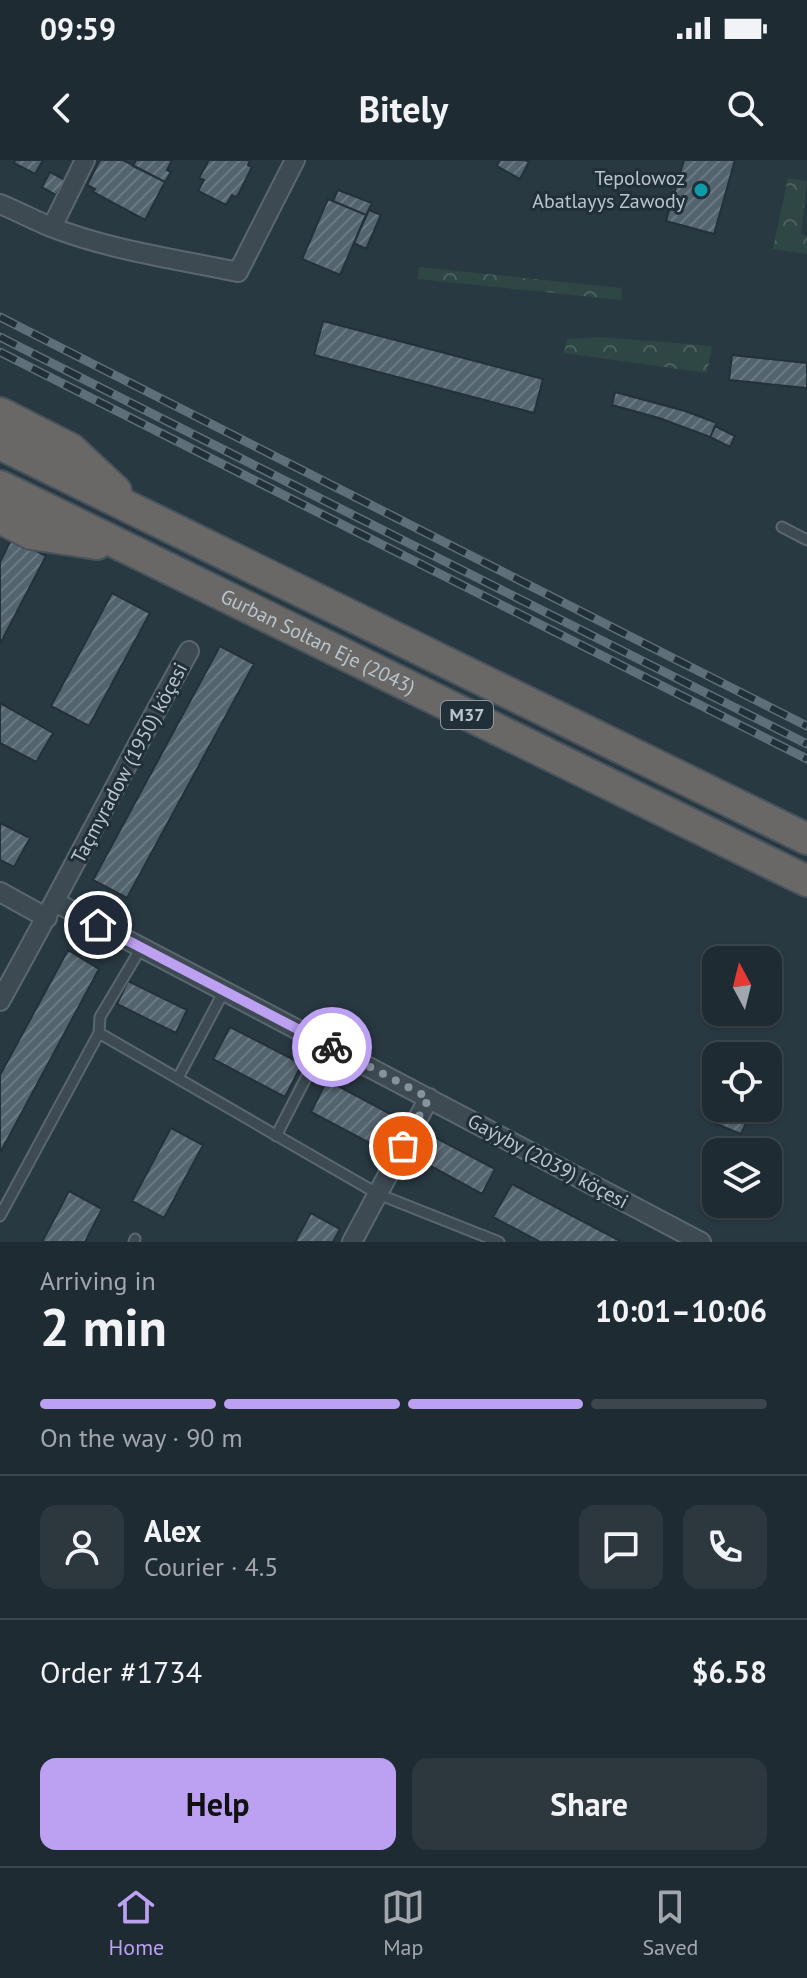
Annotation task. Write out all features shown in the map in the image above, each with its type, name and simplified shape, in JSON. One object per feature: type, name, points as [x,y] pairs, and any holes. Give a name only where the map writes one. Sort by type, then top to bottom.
[{"type":"highway","points":[[0,413],[71,449],[138,512]]},
{"type":"highway","name":"Gurban Soltan Eje (2043)","points":[[0,444],[807,839]]},
{"type":"highway","name":"Gurban Soltan Eje (2043)","points":[[0,486],[807,881]]},
{"type":"highway","points":[[0,518],[31,534],[126,549]]},
{"type":"street","points":[[52,227],[85,160]]},
{"type":"street","points":[[0,204],[52,227],[118,247],[238,272],[295,160]]},
{"type":"street","name":"Taçmyradow (1950) köçesi","points":[[0,1001],[189,651]]},
{"type":"street","name":"Gaýyby (2039) köçesi","points":[[0,892],[141,948],[701,1242]]},
{"type":"street","points":[[352,1242],[429,1098]]},
{"type":"lane","points":[[782,527],[807,540]]},
{"type":"lane","points":[[0,1216],[99,1033],[100,1017],[141,948]]},
{"type":"lane","points":[[178,1078],[224,991]]},
{"type":"lane","points":[[99,1033],[378,1194],[499,1242]]},
{"type":"lane","points":[[276,1136],[324,1043]]},
{"type":"green space","points":[[788,178],[807,181],[801,234],[807,236],[807,254],[773,249]]},
{"type":"green space","points":[[419,267],[622,288],[621,300],[418,279]]},
{"type":"green space","points":[[602,337],[712,346],[707,373],[564,353],[567,339]]},
{"type":"building","points":[[15,160],[43,160],[35,174],[14,163]]},
{"type":"building","points":[[100,160],[123,160],[165,182],[145,220],[93,192],[95,189],[87,185]]},
{"type":"building","points":[[136,160],[172,160],[167,170],[171,172],[165,182],[133,166]]},
{"type":"building","points":[[209,160],[250,160],[248,165],[252,167],[238,195],[232,195],[226,205],[198,191],[204,180],[199,178]]},
{"type":"building","points":[[500,160],[529,162],[520,179],[497,166]]},
{"type":"building","name":"Tepolowoz Abatlayys Zawody","points":[[684,160],[735,160],[714,234],[666,221]]},
{"type":"building","points":[[50,172],[65,180],[56,195],[42,187]]},
{"type":"building","points":[[338,190],[372,203],[366,215],[333,201]]},
{"type":"building","points":[[328,199],[366,215],[340,275],[302,259]]},
{"type":"building","points":[[369,210],[381,215],[366,249],[354,243]]},
{"type":"building","points":[[323,321],[543,379],[534,413],[314,355]]},
{"type":"building","points":[[732,355],[807,363],[807,388],[729,380]]},
{"type":"building","points":[[615,392],[717,423],[710,437],[612,405]]},
{"type":"building","points":[[715,426],[735,436],[730,447],[710,437]]},
{"type":"building","points":[[12,538],[46,556],[0,644],[0,562]]},
{"type":"building","points":[[112,593],[150,613],[89,726],[51,706]]},
{"type":"building","points":[[220,646],[254,664],[127,898],[93,880]]},
{"type":"building","points":[[0,703],[53,733],[36,762],[0,743]]},
{"type":"building","points":[[0,823],[30,838],[14,867],[0,860]]},
{"type":"building","points":[[68,950],[99,969],[0,1153],[0,1075]]},
{"type":"building","points":[[128,981],[187,1010],[176,1033],[117,1004]]},
{"type":"building","points":[[230,1027],[302,1064],[285,1097],[213,1059]]},
{"type":"building","points":[[327,1080],[398,1118],[381,1149],[311,1112]]},
{"type":"building","points":[[714,1122],[747,1122],[741,1134]]},
{"type":"building","points":[[171,1128],[203,1145],[164,1218],[132,1201]]},
{"type":"building","points":[[427,1133],[495,1169],[482,1194],[414,1157]]},
{"type":"building","points":[[512,1184],[622,1242],[540,1242],[493,1217]]},
{"type":"building","points":[[69,1191],[102,1209],[85,1242],[42,1242]]},
{"type":"building","points":[[311,1213],[340,1229],[333,1242],[295,1242]]},
{"type":"railway","points":[[0,317],[807,726]]},
{"type":"railway","points":[[0,337],[807,744]]},
{"type":"railway","points":[[0,352],[807,759]]},
{"type":"way so far","points":[[332,1047],[429,1098],[403,1146]]},
{"type":"place","name":"Tepolowoz Abatlayys Zawody","points":[[701,190]]},
{"type":"route","points":[[98,925],[332,1047]]}]
